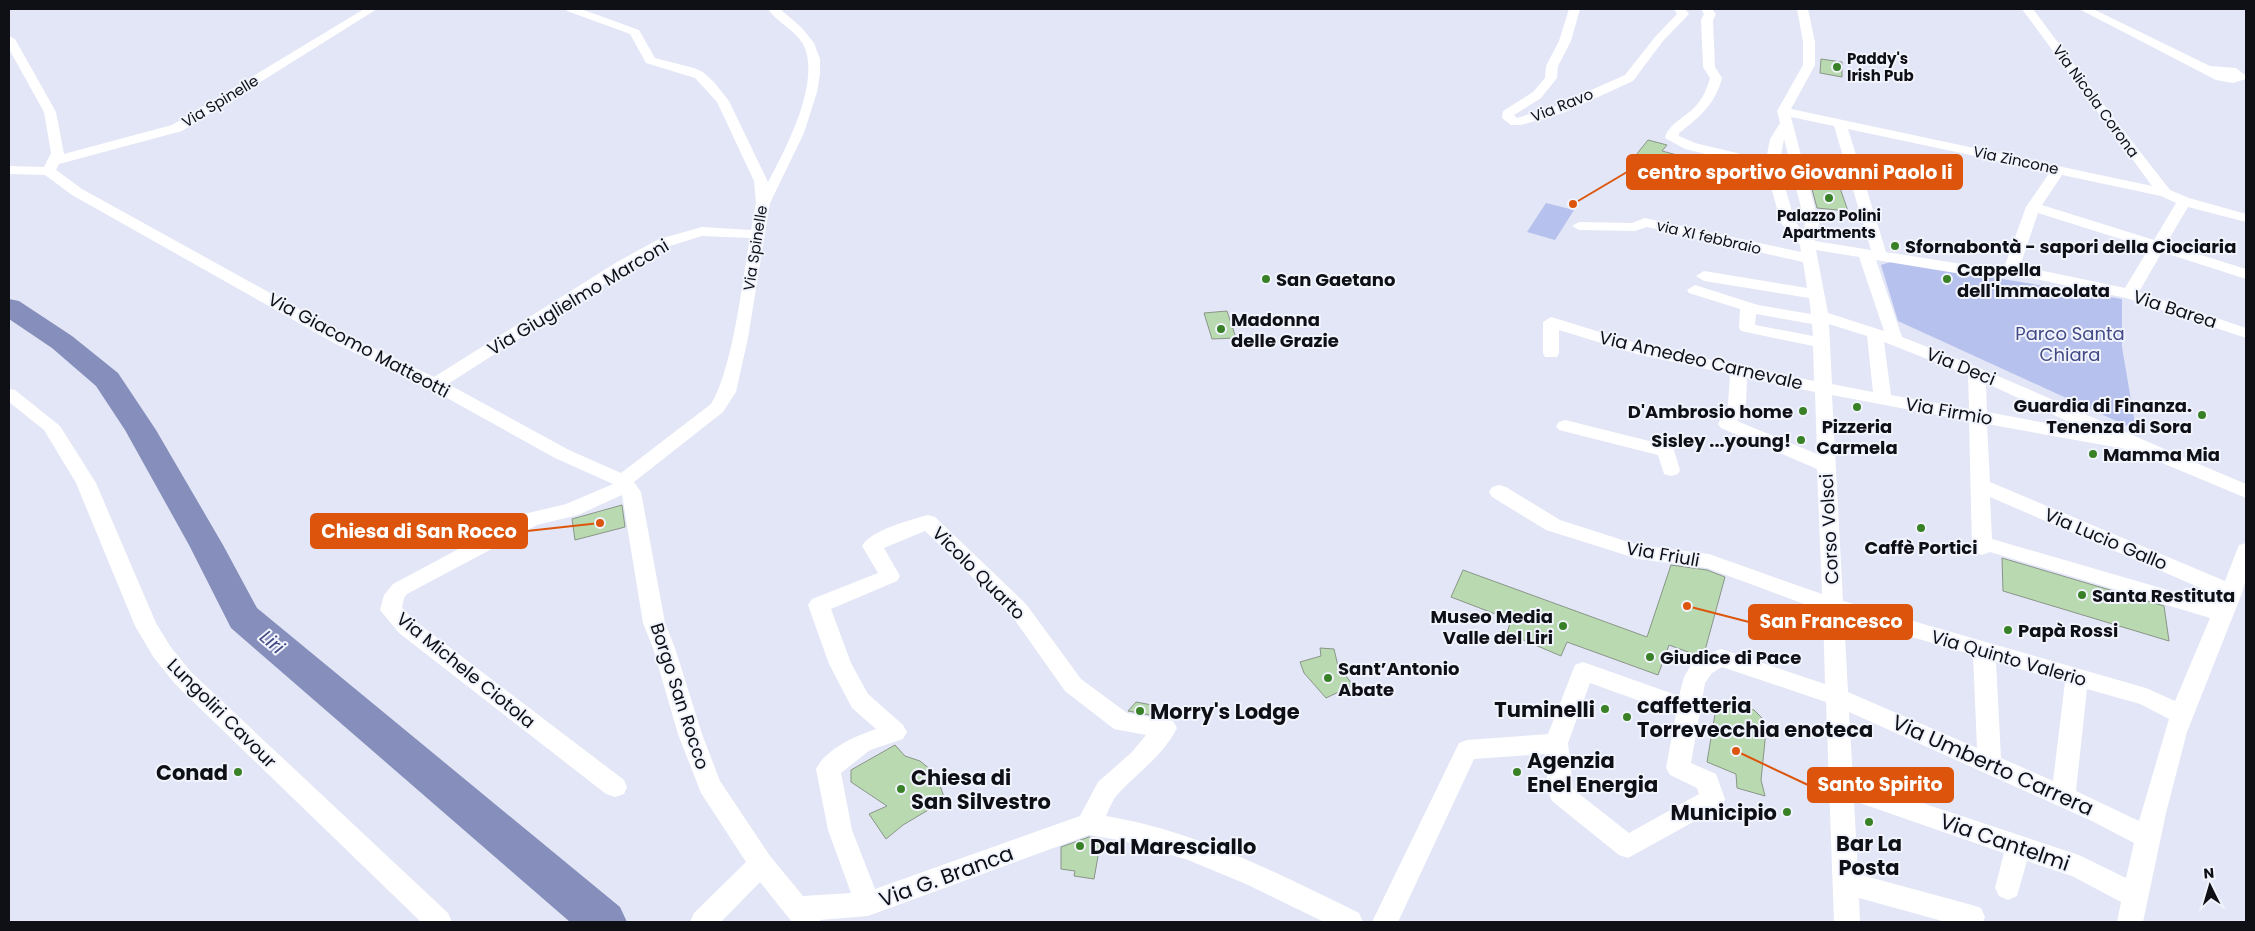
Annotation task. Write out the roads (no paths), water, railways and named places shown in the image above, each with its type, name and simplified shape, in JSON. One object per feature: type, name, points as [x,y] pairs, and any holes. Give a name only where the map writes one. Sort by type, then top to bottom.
[{"type":"street","name":"Via Spinelle","points":[[9,170],[52,166],[177,128],[371,9]]},
{"type":"street","name":"Via Spinelle","points":[[571,9],[629,28],[639,35],[650,60],[690,71],[704,80],[723,101],[753,167],[761,180],[763,203],[758,235],[740,338],[727,392],[717,408],[624,483]]},
{"type":"street","points":[[763,203],[774,187],[796,137],[814,75],[814,58],[808,44],[799,30],[773,9]]},
{"type":"street","name":"Via Ravo","points":[[1574,9],[1565,41],[1552,66],[1551,78],[1537,95],[1508,114],[1508,118],[1516,122],[1558,110],[1576,100],[1629,78],[1659,39],[1683,14],[1679,9]]},
{"type":"street","points":[[1707,9],[1710,14],[1707,20],[1709,67],[1716,78],[1714,89],[1708,101],[1673,132],[1672,138],[1690,146],[1772,166]]},
{"type":"street","points":[[1803,9],[1809,42],[1809,64],[1784,117],[1777,139],[1772,166],[1788,223],[1809,252]]},
{"type":"street","name":"Via Nicola Corona","points":[[2028,9],[2115,129],[2164,192]]},
{"type":"street","points":[[2085,9],[2217,76],[2238,72],[2246,92]]},
{"type":"street","points":[[9,38],[50,112],[58,153],[52,166]]},
{"type":"street","points":[[1784,117],[1812,224],[1809,252]]},
{"type":"street","name":"Via Zincone","points":[[1784,117],[1840,123],[2059,169],[2164,192],[2184,201],[2246,218]]},
{"type":"street","points":[[1840,123],[1895,340]]},
{"type":"street","name":"Via Giacomo Matteotti","points":[[52,166],[78,192],[342,340],[434,384],[562,454],[624,483]]},
{"type":"street","points":[[2011,269],[2033,208],[2059,169]]},
{"type":"street","points":[[2130,294],[2184,201]]},
{"type":"street","points":[[2033,208],[2246,274]]},
{"type":"street","name":"via XI febbraio","points":[[1579,226],[1635,227],[1645,222],[1809,252]]},
{"type":"street","name":"Via Giuglielmo Marconi","points":[[434,384],[615,271],[663,244],[680,237],[714,231],[758,235]]},
{"type":"street","points":[[1703,247],[1759,257],[1809,252]]},
{"type":"street","name":"Via Barea","points":[[1809,252],[1873,255],[1974,271],[2011,269],[2130,294],[2246,333]]},
{"type":"street","name":"Corso Volsci","points":[[1809,252],[1820,318],[1847,922]]},
{"type":"street","points":[[1704,276],[1816,294]]},
{"type":"street","name":"Via Deci","points":[[1695,290],[1748,306],[1820,318],[1895,340],[1977,372],[2135,445],[2246,491]]},
{"type":"street","points":[[1748,306],[1747,328],[1821,343]]},
{"type":"street","name":"Via Amedeo Carnevale","points":[[1551,353],[1551,322],[1646,351],[1822,388]]},
{"type":"street","points":[[1875,333],[1883,399]]},
{"type":"street","points":[[1642,368],[1646,351]]},
{"type":"street","points":[[1738,370],[1737,404],[1727,424],[1826,465]]},
{"type":"street","points":[[1977,372],[1982,545],[2223,614]]},
{"type":"street","name":"Via Firmio","points":[[1822,388],[2135,445]]},
{"type":"street","name":"Lungoliri Cavour","points":[[9,394],[52,426],[86,483],[146,626],[162,652],[184,679],[439,922]]},
{"type":"street","points":[[1565,426],[1666,451],[1671,470]]},
{"type":"street","name":"Via Michele Ciotola","points":[[615,787],[407,627],[391,610],[394,595],[400,589],[450,560],[531,519],[570,510],[624,483]]},
{"type":"street","name":"Borgo San Rocco","points":[[624,483],[631,492],[654,624],[664,648],[690,734],[710,786],[754,854]]},
{"type":"street","name":"Via Lucio Gallo","points":[[1981,486],[2232,593]]},
{"type":"street","name":"Via Friuli","points":[[1499,492],[1553,524],[1592,538],[1638,552],[1709,561],[1832,606]]},
{"type":"street","name":"Vicolo Quarto","points":[[868,904],[840,830],[828,769],[862,743],[895,732],[860,701],[840,664],[819,605],[890,576],[872,546],[884,538],[928,522],[1019,610],[1073,685],[1122,722],[1165,728],[1140,759],[1107,789],[1089,824]]},
{"type":"street","points":[[2130,922],[2154,806],[2182,715],[2232,593],[2246,550]]},
{"type":"street","name":"Via Quinto Valerio","points":[[1832,606],[2146,697],[2182,715]]},
{"type":"street","points":[[1984,651],[1989,764]]},
{"type":"street","name":"Via Umberto Carrera","points":[[1556,743],[1561,794],[1628,847],[1713,799],[1707,780],[1678,768],[1688,709],[1697,671],[1707,663],[1721,658],[1837,697],[2101,813],[2147,837]]},
{"type":"street","points":[[1385,922],[1467,750],[1556,743],[1583,671],[1688,709]]},
{"type":"street","points":[[2063,796],[2077,677]]},
{"type":"street","name":"Via Cantelmi","points":[[1842,787],[2079,867],[2135,896]]},
{"type":"street","points":[[1089,824],[1120,828],[1221,860],[1350,922]]},
{"type":"street","name":"Via G. Branca","points":[[803,916],[868,904],[1089,824]]},
{"type":"street","points":[[2008,888],[2018,846]]},
{"type":"street","points":[[708,917],[754,854],[803,916]]},
{"type":"street","points":[[1844,882],[1972,917]]},
{"type":"waterway","name":"Liri","points":[[9,307],[62,342],[107,380],[140,430],[206,545],[244,618],[604,922]]},
{"type":"place","name":"Paddy's Irish Pub","points":[[1837,67]]},
{"type":"place","name":"Palazzo Polini Apartments","points":[[1829,198]]},
{"type":"place","name":"centro sportivo Giovanni Paolo Ii","points":[[1573,204]]},
{"type":"place","name":"Sfornabontà - sapori della Ciociaria","points":[[1895,246]]},
{"type":"place","name":"San Gaetano","points":[[1266,279]]},
{"type":"place","name":"Cappella dell'Immacolata","points":[[1947,279]]},
{"type":"place","name":"Madonna delle Grazie","points":[[1221,329]]},
{"type":"place","name":"Pizzeria Carmela","points":[[1857,407]]},
{"type":"place","name":"D'Ambrosio home","points":[[1803,411]]},
{"type":"place","name":"Guardia di Finanza. Tenenza di Sora","points":[[2202,415]]},
{"type":"place","name":"Sisley ...young!","points":[[1801,440]]},
{"type":"place","name":"Mamma Mia","points":[[2093,454]]},
{"type":"place","name":"Chiesa di San Rocco","points":[[600,523]]},
{"type":"place","name":"Caffè Portici","points":[[1921,528]]},
{"type":"place","name":"Santa Restituta","points":[[2082,595]]},
{"type":"place","name":"San Francesco","points":[[1687,606]]},
{"type":"place","name":"Museo Media Valle del Liri","points":[[1563,626]]},
{"type":"place","name":"Papà Rossi","points":[[2008,630]]},
{"type":"place","name":"Giudice di Pace","points":[[1650,657]]},
{"type":"place","name":"Sant’Antonio Abate","points":[[1328,678]]},
{"type":"place","name":"Tuminelli","points":[[1605,709]]},
{"type":"place","name":"Morry's Lodge","points":[[1140,711]]},
{"type":"place","name":"caffetteria Torrevecchia enoteca","points":[[1627,717]]},
{"type":"place","name":"Santo Spirito","points":[[1736,751]]},
{"type":"place","name":"Conad","points":[[238,772]]},
{"type":"place","name":"Agenzia Enel Energia","points":[[1517,772]]},
{"type":"place","name":"Chiesa di San Silvestro","points":[[901,789]]},
{"type":"place","name":"Municipio","points":[[1787,812]]},
{"type":"place","name":"Bar La Posta","points":[[1869,822]]},
{"type":"place","name":"Dal Maresciallo","points":[[1080,846]]},
{"type":"park label","name":"Parco Santa Chiara","points":[[2070,343]]}]
